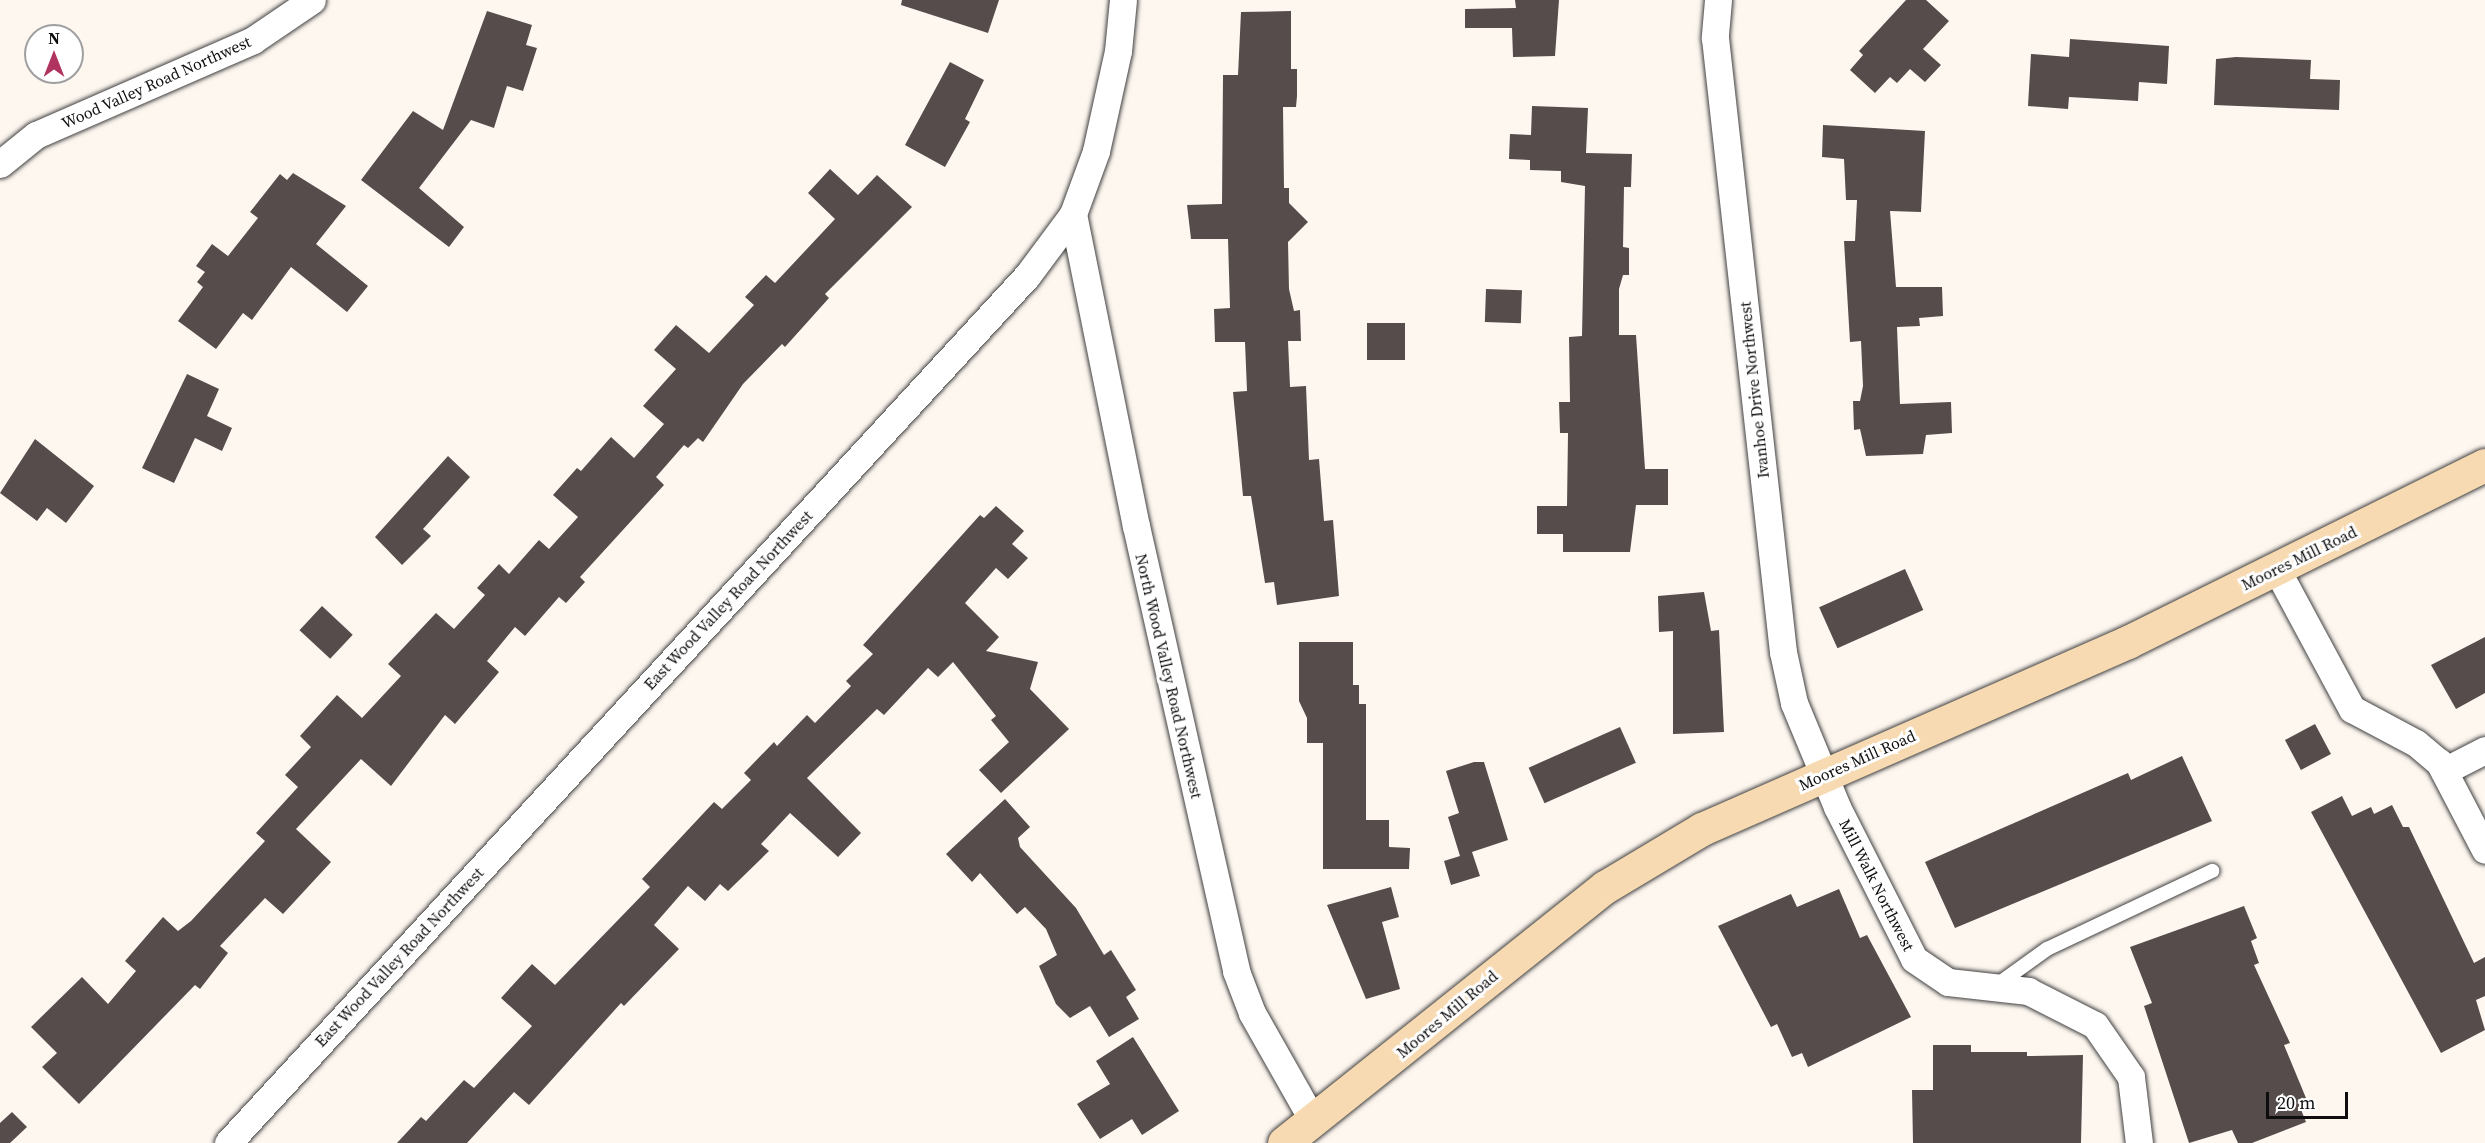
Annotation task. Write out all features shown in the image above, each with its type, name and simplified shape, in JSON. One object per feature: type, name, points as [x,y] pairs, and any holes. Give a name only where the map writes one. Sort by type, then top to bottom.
[{"type":"street","name":"Wood Valley Road Northwest","points":[[0,164],[36,135],[253,40],[312,0]]},
{"type":"street","name":"East Wood Valley Road Northwest","points":[[228,1143],[1027,276],[1073,214],[1098,143],[1123,0]]},
{"type":"street","name":"Ivanhoe Drive Northwest","points":[[1718,0],[1715,38],[1783,652],[1794,703],[1822,774]]},
{"type":"street","name":"North Wood Valley Road Northwest","points":[[1073,214],[1136,526],[1236,971],[1252,1013],[1312,1121]]},
{"type":"street","name":"Moores Mill Road","points":[[1284,1143],[1605,887],[1702,829],[2277,570],[2485,465]]},
{"type":"street","points":[[2277,570],[2352,710],[2416,743],[2444,771],[2485,850]]},
{"type":"street","points":[[2444,771],[2485,750]]},
{"type":"street","name":"Mill Walk Northwest","points":[[1822,774],[1914,959],[1948,982],[1997,985],[2063,1004],[2115,1046],[2139,1108],[2139,1143]]},
{"type":"lane","points":[[1997,985],[2047,950],[2212,871]]},
{"type":"building","points":[[902,0],[999,0],[988,33],[901,5]]},
{"type":"building","points":[[1515,0],[1559,0],[1555,56],[1513,57],[1512,28],[1465,28],[1465,9],[1516,8]]},
{"type":"building","points":[[1906,0],[1926,0],[1949,21],[1923,49],[1941,65],[1925,82],[1910,69],[1897,83],[1890,77],[1875,93],[1850,70],[1863,55],[1859,51]]},
{"type":"building","points":[[487,11],[532,25],[526,45],[537,48],[523,91],[507,86],[494,128],[471,120],[419,188],[464,227],[449,247],[361,180],[413,111],[443,130]]},
{"type":"building","points":[[1291,11],[1291,69],[1297,69],[1297,96],[1296,107],[1283,107],[1284,188],[1289,188],[1289,203],[1308,222],[1288,242],[1289,289],[1294,311],[1300,310],[1301,341],[1288,341],[1290,387],[1306,386],[1309,460],[1319,459],[1324,521],[1333,520],[1339,596],[1277,605],[1274,582],[1265,583],[1251,496],[1243,496],[1233,392],[1247,391],[1245,342],[1215,342],[1214,309],[1230,308],[1228,239],[1191,239],[1187,205],[1222,204],[1223,75],[1238,75],[1241,12]]},
{"type":"building","points":[[2070,39],[2169,46],[2167,84],[2139,82],[2138,101],[2069,97],[2068,109],[2028,106],[2031,54],[2069,57]]},
{"type":"building","points":[[2236,57],[2311,60],[2310,79],[2340,80],[2339,110],[2214,105],[2216,59]]},
{"type":"building","points":[[950,62],[984,80],[965,119],[970,122],[945,167],[905,145]]},
{"type":"building","points":[[1532,106],[1588,108],[1586,153],[1632,154],[1631,187],[1624,187],[1623,247],[1629,248],[1629,275],[1623,275],[1619,289],[1619,335],[1636,335],[1645,469],[1668,469],[1668,505],[1636,505],[1630,552],[1563,552],[1563,534],[1537,534],[1537,506],[1567,506],[1568,433],[1560,433],[1559,402],[1570,402],[1569,337],[1582,336],[1585,186],[1561,182],[1561,171],[1530,170],[1530,160],[1509,159],[1510,134],[1531,135]]},
{"type":"building","points":[[1823,125],[1925,131],[1921,212],[1890,211],[1896,287],[1942,287],[1943,316],[1919,318],[1920,326],[1897,327],[1900,404],[1951,402],[1952,433],[1926,435],[1923,454],[1866,456],[1860,429],[1854,430],[1853,401],[1860,401],[1863,386],[1861,341],[1850,342],[1844,241],[1855,241],[1857,200],[1846,200],[1844,159],[1822,157]]},
{"type":"building","points":[[830,169],[858,195],[877,175],[912,207],[825,294],[829,298],[785,347],[782,344],[743,384],[703,442],[698,438],[688,448],[684,445],[656,477],[664,485],[580,577],[585,582],[566,603],[559,597],[525,636],[515,627],[487,661],[499,672],[455,724],[445,715],[391,786],[361,759],[296,829],[331,862],[283,914],[265,898],[220,946],[228,953],[200,989],[195,985],[79,1104],[42,1067],[57,1053],[31,1027],[82,977],[108,1004],[136,971],[125,961],[163,917],[178,931],[191,921],[265,841],[256,833],[298,787],[285,775],[311,747],[300,736],[337,695],[362,718],[401,676],[388,664],[436,613],[454,629],[485,595],[477,588],[499,564],[509,574],[539,540],[549,549],[578,517],[553,495],[577,468],[581,471],[611,437],[634,458],[664,424],[643,406],[676,369],[654,350],[676,325],[709,353],[754,305],[745,297],[766,275],[775,283],[835,219],[808,193]]},
{"type":"building","points":[[293,173],[346,206],[316,244],[368,286],[347,312],[291,267],[252,320],[243,313],[216,349],[178,321],[203,287],[197,282],[205,272],[196,266],[212,244],[228,256],[258,218],[250,212],[280,174],[287,180]]},
{"type":"building","points":[[1486,289],[1522,290],[1521,323],[1485,322]]},
{"type":"building","points":[[1367,323],[1405,323],[1405,360],[1367,360]]},
{"type":"building","points":[[187,374],[219,389],[207,416],[232,428],[222,451],[195,438],[174,483],[142,468]]},
{"type":"building","points":[[35,439],[94,486],[66,523],[47,508],[37,521],[0,493]]},
{"type":"building","points":[[448,456],[470,477],[423,529],[431,536],[402,565],[375,537]]},
{"type":"building","points":[[996,506],[1024,531],[1012,544],[1028,558],[1008,579],[996,568],[965,603],[999,637],[986,651],[1038,662],[1030,689],[1069,729],[1001,793],[979,770],[1009,742],[991,720],[996,716],[953,662],[938,677],[928,668],[884,715],[877,709],[807,778],[861,833],[838,857],[790,813],[761,844],[769,851],[728,891],[720,884],[705,901],[688,886],[654,925],[679,949],[624,1006],[621,1003],[529,1105],[514,1092],[467,1143],[397,1143],[421,1117],[426,1121],[464,1080],[474,1088],[532,1026],[501,998],[532,964],[555,985],[650,887],[642,879],[714,802],[722,809],[751,780],[744,773],[774,742],[777,746],[807,715],[815,723],[851,686],[846,681],[873,654],[863,645],[980,515],[984,518]]},
{"type":"building","points":[[1905,569],[1923,610],[1837,648],[1819,607]]},
{"type":"building","points":[[1704,592],[1711,631],[1719,630],[1724,732],[1673,734],[1673,631],[1659,632],[1658,596]]},
{"type":"building","points":[[322,606],[353,635],[330,659],[299,630]]},
{"type":"building","points":[[2485,637],[2485,693],[2456,709],[2431,665]]},
{"type":"building","points":[[1299,642],[1353,642],[1353,685],[1359,685],[1359,704],[1366,704],[1366,820],[1389,820],[1389,847],[1410,848],[1409,869],[1323,869],[1323,743],[1307,743],[1307,718],[1299,701]]},
{"type":"building","points":[[2315,724],[2331,754],[2301,770],[2285,740]]},
{"type":"building","points":[[1620,727],[1636,763],[1545,803],[1529,768]]},
{"type":"building","points":[[2182,756],[2212,821],[1955,928],[1925,862],[2128,773],[2131,780]]},
{"type":"building","points":[[1474,762],[1484,762],[1508,840],[1472,852],[1480,876],[1451,885],[1444,861],[1460,856],[1448,817],[1459,813],[1446,771]]},
{"type":"building","points":[[2342,796],[2352,816],[2371,807],[2374,814],[2392,805],[2403,827],[2409,827],[2474,963],[2485,957],[2485,996],[2476,1000],[2485,1030],[2441,1053],[2311,812]]},
{"type":"building","points":[[1005,799],[1030,827],[1018,838],[1020,847],[1076,908],[1104,955],[1111,950],[1136,990],[1126,997],[1139,1019],[1109,1037],[1090,1006],[1070,1018],[1056,1004],[1039,966],[1057,955],[1046,929],[1025,907],[1017,914],[980,873],[972,882],[946,854]]},
{"type":"building","points":[[1391,887],[1399,917],[1382,922],[1400,989],[1366,999],[1327,905]]},
{"type":"building","points":[[1839,889],[1860,938],[1867,935],[1911,1017],[1808,1067],[1802,1053],[1792,1057],[1777,1024],[1771,1027],[1718,926],[1791,894],[1797,907]]},
{"type":"building","points":[[2244,906],[2257,938],[2251,941],[2259,963],[2254,965],[2290,1043],[2284,1045],[2306,1098],[2298,1102],[2306,1122],[2252,1143],[2238,1143],[2232,1130],[2189,1143],[2144,1006],[2152,1003],[2130,947]]},
{"type":"building","points":[[1133,1037],[1179,1111],[1142,1135],[1132,1119],[1100,1139],[1077,1104],[1110,1084],[1096,1061]]},
{"type":"building","points":[[1933,1045],[1971,1045],[1971,1052],[2027,1052],[2027,1056],[2083,1055],[2081,1143],[1913,1143],[1912,1090],[1933,1090]]},
{"type":"building","points":[[12,1112],[27,1127],[10,1143],[0,1143],[0,1123]]}]
